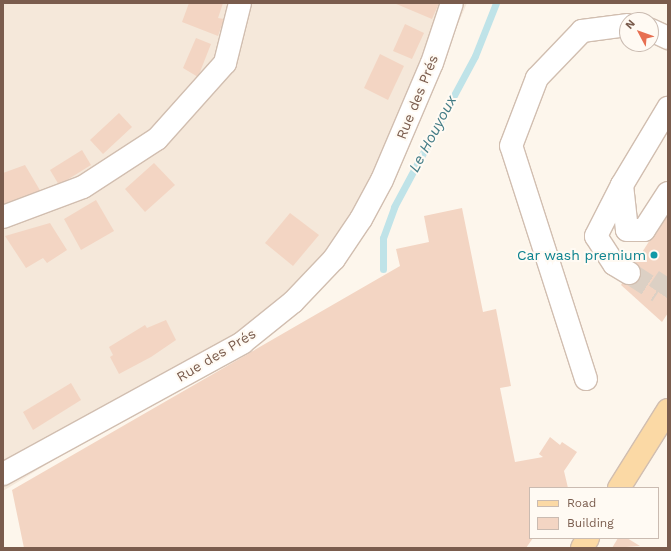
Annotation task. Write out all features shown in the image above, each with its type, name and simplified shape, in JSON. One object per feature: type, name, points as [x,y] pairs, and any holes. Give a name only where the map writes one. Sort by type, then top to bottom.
[{"type":"main road","points":[[620,487],[668,410]]},
{"type":"main road","points":[[582,548],[587,539]]},
{"type":"street","points":[[3,217],[83,187],[157,139],[225,63],[240,3]]},
{"type":"street","name":"Rue des Prés","points":[[3,474],[242,343],[293,302],[334,259],[361,219],[378,186],[432,63],[452,3]]},
{"type":"street","points":[[586,379],[511,146],[537,78],[582,31],[619,26]]},
{"type":"street","points":[[629,273],[614,264],[596,236],[622,185],[668,108]]},
{"type":"street","points":[[622,185],[626,230],[644,230],[668,193]]},
{"type":"shaded area","points":[[3,3],[467,3],[433,82],[344,262],[274,326],[3,491]]},
{"type":"building","points":[[189,3],[223,3],[218,18],[224,19],[218,36],[182,22]]},
{"type":"building","points":[[394,3],[439,3],[432,19]]},
{"type":"building","points":[[405,24],[424,33],[412,59],[393,51]]},
{"type":"building","points":[[196,38],[211,44],[198,77],[183,68]]},
{"type":"building","points":[[380,54],[404,66],[388,100],[364,88]]},
{"type":"building","points":[[119,113],[132,127],[103,154],[90,140]]},
{"type":"building","points":[[82,150],[91,165],[59,185],[50,170]]},
{"type":"building","points":[[154,163],[175,185],[145,212],[125,189]]},
{"type":"building","points":[[25,165],[41,192],[3,204],[3,173]]},
{"type":"building","points":[[96,200],[114,231],[81,250],[64,219]]},
{"type":"building","points":[[462,208],[483,312],[496,309],[511,386],[500,388],[515,462],[543,457],[539,454],[550,437],[560,445],[562,442],[577,452],[564,471],[568,487],[529,487],[529,539],[532,539],[526,548],[24,548],[12,490],[400,266],[396,249],[429,242],[424,216]]},
{"type":"building","name":"Car wash premium","points":[[668,212],[668,313],[662,322],[621,285]]},
{"type":"building","points":[[290,213],[319,235],[293,266],[265,243]]},
{"type":"building","points":[[50,223],[67,250],[47,263],[43,258],[26,268],[5,236]]},
{"type":"building","points":[[166,320],[176,340],[151,357],[119,374],[110,357],[113,355],[109,347],[145,325],[147,328]]},
{"type":"building","points":[[71,383],[81,400],[33,430],[23,412]]},
{"type":"building","points":[[617,539],[629,539],[640,546],[612,548]]},
{"type":"waterway","name":"Le Houyoux","points":[[383,269],[383,238],[394,207],[475,56],[496,3]]},
{"type":"tunnel","points":[[629,273],[658,292],[668,277]]},
{"type":"place","name":"Car wash premium","points":[[654,255]]}]
